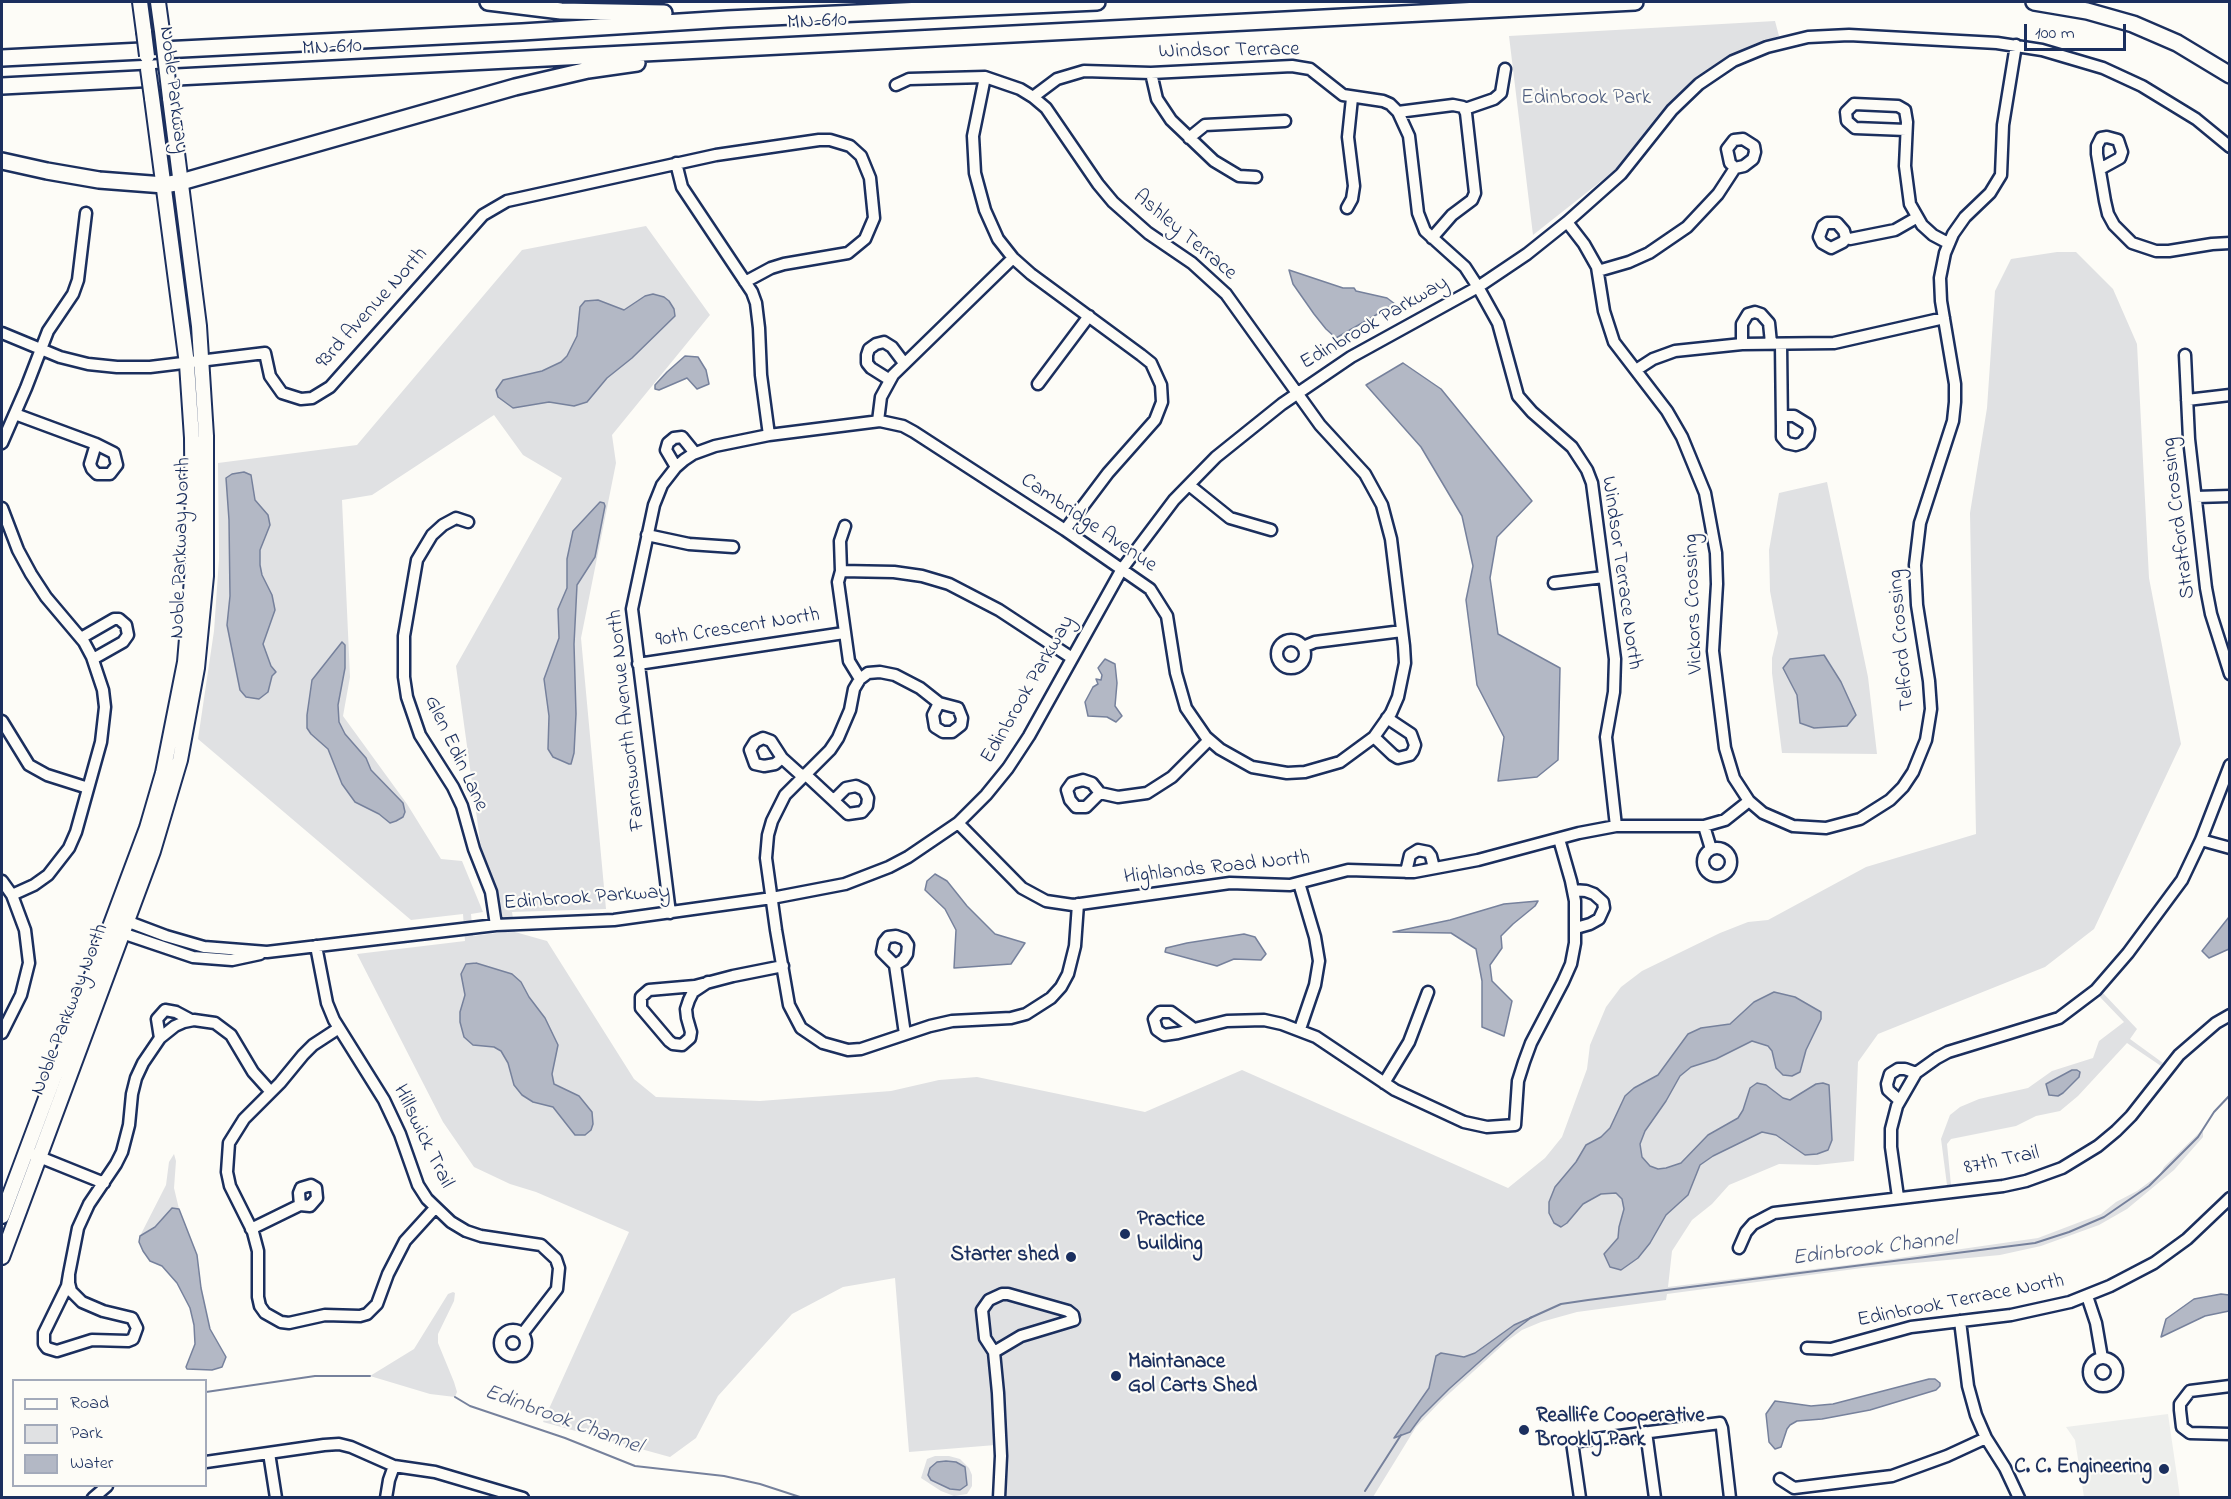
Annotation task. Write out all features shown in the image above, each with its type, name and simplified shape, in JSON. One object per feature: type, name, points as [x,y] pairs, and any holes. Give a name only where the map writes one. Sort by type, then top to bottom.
[{"type":"highway","points":[[488,2],[561,11],[683,13],[727,19]]},
{"type":"highway","name":"MN-610","points":[[2,58],[727,19],[1097,2]]},
{"type":"highway","name":"MN-610","points":[[2,86],[1635,2]]},
{"type":"highway","points":[[2034,2],[2087,10],[2133,24],[2177,43],[2229,75]]},
{"type":"highway","points":[[2,161],[74,176],[164,185],[241,166],[470,100],[570,74],[646,62],[858,42]]},
{"type":"main road","name":"Noble Parkway","points":[[140,2],[164,185]]},
{"type":"main road","name":"Noble Parkway","points":[[158,2],[170,98]]},
{"type":"main road","name":"Noble Parkway North","points":[[2,1257],[32,1154],[119,925],[150,860],[171,795],[186,731],[197,668],[204,606],[207,544],[206,436],[201,362],[170,98]]},
{"type":"main road","name":"Noble Parkway North","points":[[119,925],[163,773],[184,662],[191,600],[194,536],[193,448],[187,364],[164,185]]},
{"type":"main road","name":"Noble Parkway North","points":[[2,1216],[32,1154]]},
{"type":"street","name":"Edinbrook Parkway","points":[[119,925],[178,954],[209,960],[251,957],[267,952],[496,925],[595,922],[772,898],[821,890],[863,878],[908,857],[958,823],[986,795],[1014,759],[1122,569],[1160,517],[1216,457],[1246,431],[1297,393],[1375,343],[1478,287],[1527,254],[1621,174],[1672,110],[1690,92],[1719,70],[1748,54],[1788,41],[1831,35],[1964,40],[2016,45],[2065,55],[2124,77],[2180,108],[2229,147]]},
{"type":"street","points":[[1906,130],[1855,128],[1847,122],[1846,112],[1854,104],[1898,106],[1905,110],[1906,130],[1905,166],[1909,196],[1916,218],[1933,235],[1948,243],[1965,217],[1990,193],[2001,175],[2003,125],[2016,45]]},
{"type":"street","name":"Windsor Terrace","points":[[1034,97],[1057,79],[1084,71],[1151,73],[1301,66],[1317,74],[1343,95],[1383,101],[1398,112]]},
{"type":"street","points":[[1478,287],[1465,267],[1425,231],[1418,213],[1407,127],[1398,112],[1452,105],[1465,109],[1494,99],[1501,93],[1505,69]]},
{"type":"street","points":[[1151,73],[1157,99],[1171,120],[1189,138],[1214,160],[1239,176],[1256,177]]},
{"type":"street","points":[[985,77],[972,136],[975,173],[991,225],[1013,258],[1150,363],[1161,385],[1162,402],[1155,420],[1108,473],[1065,530]]},
{"type":"street","name":"Ashley Terrace","points":[[896,86],[909,79],[985,77],[1020,89],[1034,97],[1046,108],[1113,202],[1148,233],[1192,263],[1226,294],[1335,443],[1365,474],[1382,505],[1391,539],[1405,663],[1398,697],[1374,737]]},
{"type":"street","points":[[1347,208],[1352,199],[1354,186],[1348,137],[1352,98]]},
{"type":"street","points":[[1432,238],[1452,215],[1472,200],[1475,193],[1465,109]]},
{"type":"street","points":[[1189,138],[1205,125],[1285,121]]},
{"type":"street","name":"93rd Avenue North","points":[[2,333],[40,350],[88,363],[117,367],[150,368],[265,353],[270,376],[282,393],[301,399],[321,394],[330,387],[473,225],[494,207],[521,197],[716,155],[819,140],[842,142],[850,146],[861,156],[870,178],[874,218],[865,239],[848,253],[784,264],[771,268],[745,282]]},
{"type":"street","points":[[676,163],[682,187],[752,292],[758,316],[761,375],[769,435]]},
{"type":"street","points":[[1598,271],[1629,262],[1669,241],[1704,212],[1719,194],[1735,168]]},
{"type":"street","points":[[2100,169],[2108,214],[2114,225],[2132,243],[2156,251],[2229,243]]},
{"type":"street","points":[[2,443],[48,331],[73,294],[78,280],[86,213]]},
{"type":"street","points":[[1846,238],[1895,230],[1916,218]]},
{"type":"street","name":"Vickors Crossing","points":[[1567,222],[1584,244],[1598,271],[1607,326],[1614,342],[1667,411],[1682,437],[1705,493],[1716,553],[1717,584],[1713,651],[1725,748],[1734,778],[1749,801]]},
{"type":"street","name":"Telford Crossing","points":[[1749,801],[1763,813],[1793,826],[1810,829],[1844,825],[1860,819],[1890,800],[1913,772],[1926,740],[1930,709],[1926,652],[1917,604],[1915,565],[1926,503],[1953,421],[1955,402],[1955,384],[1940,278],[1948,243]]},
{"type":"street","points":[[878,421],[881,397],[890,380],[904,363],[1013,258]]},
{"type":"street","name":"Windsor Terrace North","points":[[1478,287],[1500,330],[1518,396],[1532,412],[1572,447],[1587,470],[1594,496],[1615,659],[1614,692],[1606,737],[1616,826]]},
{"type":"street","points":[[1742,344],[1742,324],[1748,314],[1755,312],[1766,318],[1776,343],[1782,416]]},
{"type":"street","points":[[1038,384],[1089,316]]},
{"type":"street","points":[[1636,370],[1653,359],[1675,351],[1742,344],[1834,343],[1944,318]]},
{"type":"street","points":[[890,380],[867,363],[869,349],[884,342],[892,347],[904,363]]},
{"type":"street","name":"Stratford Crossing","points":[[2186,355],[2187,400],[2208,599],[2229,674]]},
{"type":"street","points":[[2187,400],[2229,395]]},
{"type":"street","points":[[15,414],[96,444]]},
{"type":"street","name":"Cambridge Avenue","points":[[820,428],[878,421],[892,422],[914,432],[1065,530],[1150,589],[1167,616],[1180,691],[1186,708],[1209,740],[1235,759],[1252,766],[1287,773],[1305,772],[1340,762],[1374,737]]},
{"type":"street","name":"Farnsworth Avenue North","points":[[670,913],[632,609],[657,495],[675,467],[695,453],[715,446],[769,435],[820,428]]},
{"type":"street","points":[[675,467],[666,450],[668,443],[674,438],[682,437],[695,453]]},
{"type":"street","points":[[1189,485],[1230,518],[1271,530]]},
{"type":"street","points":[[2196,497],[2229,496]]},
{"type":"street","points":[[2,508],[31,574],[46,597],[81,638],[93,659],[104,690],[105,725],[76,832],[60,862],[34,885],[12,895]]},
{"type":"street","name":"Glen Edin Lane","points":[[468,522],[456,518],[443,525],[432,535],[417,560],[404,636],[404,677],[407,697],[420,735],[453,787],[462,806],[474,849],[491,892],[496,925]]},
{"type":"street","points":[[845,526],[840,541],[841,572],[838,582],[849,662],[860,679]]},
{"type":"street","points":[[647,535],[703,546],[733,547]]},
{"type":"street","points":[[841,572],[894,572],[922,576],[949,584],[999,610],[1072,658]]},
{"type":"street","points":[[1554,583],[1604,577]]},
{"type":"street","points":[[81,638],[114,619],[119,619],[126,625],[128,634],[123,642],[93,659]]},
{"type":"street","points":[[1303,647],[1315,642],[1402,631]]},
{"type":"street","name":"90th Crescent North","points":[[638,664],[844,633]]},
{"type":"street","points":[[939,703],[920,688],[894,675],[874,672],[860,679],[854,689],[850,710],[838,738],[785,795],[777,807],[768,835],[766,858],[786,992],[794,1017],[801,1028],[823,1043],[848,1050],[861,1049],[952,1021],[1011,1018],[1026,1014],[1039,1007],[1061,987],[1068,974],[1076,946],[1078,904]]},
{"type":"street","points":[[1374,737],[1392,756],[1398,758],[1413,751],[1415,745],[1411,734],[1387,718]]},
{"type":"street","points":[[2,721],[29,765],[47,775],[88,788]]},
{"type":"street","points":[[1100,793],[1118,797],[1147,793],[1160,786],[1209,740]]},
{"type":"street","points":[[782,758],[834,800]]},
{"type":"street","points":[[1898,1197],[1891,1136],[1893,1120],[1899,1100],[1916,1073],[1948,1052],[2059,1018],[2088,998],[2112,973],[2167,903],[2182,880],[2201,840],[2229,765]]},
{"type":"street","name":"Highlands Road North","points":[[958,823],[1022,888],[1046,901],[1078,904],[1230,883],[1245,882],[1275,886],[1299,883],[1348,870],[1406,872],[1434,868],[1487,858],[1616,826],[1704,826],[1725,820],[1749,801]]},
{"type":"street","points":[[1704,826],[1711,849]]},
{"type":"street","points":[[1194,1029],[1227,1021],[1264,1020],[1300,1029],[1324,1042],[1384,1083],[1429,1107],[1464,1122],[1486,1127],[1515,1125],[1518,1081],[1524,1062],[1571,964],[1576,928],[1573,890],[1559,839]]},
{"type":"street","points":[[2201,840],[2229,849]]},
{"type":"street","points":[[1406,872],[1410,855],[1418,850],[1428,852],[1434,868]]},
{"type":"street","points":[[2,881],[12,895],[25,930],[29,963],[21,995],[2,1033]]},
{"type":"street","points":[[1299,883],[1315,937],[1319,961],[1315,985],[1300,1029]]},
{"type":"street","points":[[1573,890],[1594,894],[1603,902],[1604,908],[1599,919],[1576,928]]},
{"type":"street","name":"Hillswick Trail","points":[[316,946],[327,1003],[339,1028],[384,1100],[400,1134],[418,1185],[435,1208],[466,1231],[481,1236],[541,1245],[556,1259],[559,1268],[557,1288],[523,1333]]},
{"type":"street","points":[[708,982],[693,992],[689,1000],[686,1009],[691,1032],[687,1042],[682,1045],[669,1041],[641,1008],[641,997],[649,990],[680,988],[708,982],[783,966]]},
{"type":"street","points":[[895,966],[905,1034]]},
{"type":"street","points":[[1384,1083],[1409,1042],[1428,992]]},
{"type":"street","points":[[160,1038],[157,1019],[165,1010],[177,1012],[191,1020],[215,1023],[231,1035],[253,1072],[271,1092]]},
{"type":"street","name":"87th Trail","points":[[1739,1248],[1753,1224],[1774,1213],[2014,1184],[2045,1174],[2080,1158],[2107,1139],[2131,1116],[2179,1054],[2229,1015]]},
{"type":"street","points":[[69,1274],[71,1290],[82,1302],[103,1311],[132,1318],[138,1328],[133,1339],[128,1341],[92,1340],[57,1351],[47,1348],[44,1344],[44,1333],[67,1286],[69,1274],[75,1240],[81,1221],[89,1204],[116,1164],[126,1139],[132,1094],[143,1063],[160,1038],[175,1026],[191,1020]]},
{"type":"street","points":[[339,1028],[313,1045],[235,1130],[229,1143],[227,1172],[230,1186],[251,1228],[258,1251],[258,1297],[265,1313],[272,1319],[289,1323],[325,1315],[360,1316],[367,1314],[377,1304],[388,1274],[405,1241],[435,1208]]},
{"type":"street","points":[[1899,1100],[1888,1090],[1890,1074],[1905,1068],[1916,1073]]},
{"type":"street","points":[[32,1154],[104,1183]]},
{"type":"street","name":"Edinbrook Terrace North","points":[[1807,1348],[1831,1349],[1894,1330],[2039,1310],[2087,1296],[2154,1263],[2187,1239],[2229,1200]]},
{"type":"street","points":[[251,1228],[300,1204]]},
{"type":"street","points":[[994,1352],[1022,1336],[1074,1320],[1072,1313],[1008,1294],[1002,1294],[989,1300],[982,1310],[985,1338],[994,1352],[1001,1437],[999,1497]]},
{"type":"street","name":"Edinbrook Terrace North","points":[[2087,1296],[2096,1323],[2102,1358]]},
{"type":"street","points":[[1054,1327],[1057,1314],[1055,1308]]},
{"type":"street","points":[[1960,1321],[1970,1395],[1986,1437],[2019,1497]]},
{"type":"street","points":[[2229,1386],[2190,1391],[2180,1404],[2182,1427],[2190,1433],[2229,1434]]},
{"type":"street","points":[[1580,1497],[1572,1442],[1720,1423],[1730,1497]]},
{"type":"street","points":[[1646,1432],[1655,1497]]},
{"type":"street","points":[[1780,1479],[1794,1488],[1892,1476],[1947,1456],[1986,1437]]},
{"type":"street","points":[[207,1462],[324,1444],[339,1444],[394,1466],[435,1472],[523,1497]]},
{"type":"street","points":[[269,1453],[276,1497]]},
{"type":"street","points":[[387,1497],[394,1466]]},
{"type":"street","points":[[93,1497],[105,1487]]},
{"type":"shaded area","points":[[2168,1414],[2180,1497],[2084,1497],[2075,1440],[2066,1427]]},
{"type":"green space","name":"Edinbrook Park","points":[[1775,21],[1779,36],[1721,60],[1688,85],[1661,112],[1638,144],[1614,171],[1533,235],[1509,36]]},
{"type":"green space","points":[[646,226],[710,315],[612,435],[616,463],[581,638],[606,909],[512,912],[515,932],[547,941],[634,1079],[656,1097],[760,1101],[891,1091],[939,1080],[977,1077],[1145,1112],[1242,1070],[1508,1188],[1545,1158],[1562,1137],[1587,1069],[1590,1045],[1606,1007],[1621,987],[1642,971],[1720,933],[1748,922],[1768,920],[1866,867],[1976,834],[1970,513],[1987,408],[1995,291],[2011,259],[2057,252],[2076,252],[2113,289],[2137,344],[2149,578],[2181,744],[2094,929],[2045,967],[1878,1034],[1858,1062],[1854,1161],[1817,1165],[1779,1164],[1729,1185],[1712,1204],[1692,1220],[1672,1251],[1668,1287],[1864,1263],[2038,1238],[2101,1214],[2160,1174],[2164,1167],[2201,1131],[2203,1137],[2174,1170],[2127,1209],[2099,1225],[2041,1246],[2000,1255],[1862,1268],[1667,1294],[1666,1300],[1577,1312],[1522,1330],[1441,1401],[1416,1427],[1373,1497],[1004,1497],[1008,1444],[909,1452],[895,1278],[843,1287],[792,1314],[718,1396],[696,1438],[670,1457],[543,1422],[629,1232],[474,1167],[443,1122],[357,954],[465,941],[463,914],[411,920],[198,739],[214,631],[219,559],[218,463],[357,445],[522,250]],"holes":[[[494,415],[523,455],[562,478],[456,666],[481,848],[497,888],[505,932],[473,936],[471,914],[483,912],[462,861],[441,859],[407,804],[343,716],[350,677],[342,500],[372,495]]]},
{"type":"green space","points":[[1827,482],[1868,677],[1877,754],[1782,753],[1772,673],[1772,658],[1778,633],[1770,591],[1769,550],[1779,493]]},
{"type":"green space","points":[[2103,993],[2137,1029],[2130,1039],[2163,1063],[2161,1066],[2127,1043],[2078,1096],[2060,1111],[2036,1116],[2016,1126],[1951,1139],[1947,1144],[1951,1185],[1947,1185],[1941,1139],[1950,1115],[1960,1107],[1979,1099],[2028,1088],[2052,1071],[2093,1058],[2099,1041],[2124,1022],[2099,996]]},
{"type":"green space","points":[[174,1154],[176,1161],[174,1188],[179,1209],[170,1209],[162,1221],[140,1236],[166,1185],[169,1162]]},
{"type":"green space","points":[[455,1293],[454,1301],[438,1334],[438,1343],[454,1382],[457,1392],[455,1397],[430,1394],[370,1376],[414,1349],[448,1294]]},
{"type":"green space","points":[[935,1456],[960,1459],[969,1468],[972,1475],[972,1486],[967,1494],[954,1496],[941,1491],[921,1478],[927,1459]]},
{"type":"water","points":[[1289,270],[1343,288],[1354,288],[1356,291],[1387,298],[1395,304],[1336,338],[1314,314],[1293,284]]},
{"type":"water","points":[[653,294],[669,301],[675,316],[632,358],[607,378],[587,402],[574,406],[549,402],[513,408],[498,397],[496,390],[503,380],[542,371],[561,362],[567,356],[577,336],[580,307],[585,301],[598,300],[624,310],[645,296]]},
{"type":"water","points":[[685,356],[698,357],[706,370],[709,384],[697,389],[687,378],[659,390],[655,389],[655,385]]},
{"type":"water","points":[[1403,363],[1441,389],[1532,501],[1497,537],[1490,578],[1498,634],[1560,668],[1558,760],[1537,777],[1498,781],[1504,737],[1477,685],[1466,600],[1473,566],[1462,516],[1421,447],[1366,385]]},
{"type":"water","points":[[244,472],[251,475],[255,500],[268,515],[270,525],[260,550],[260,565],[262,575],[272,595],[275,610],[263,644],[271,666],[276,672],[272,676],[268,692],[259,699],[246,697],[240,690],[227,625],[230,596],[226,478],[232,474]]},
{"type":"water","points":[[600,502],[605,506],[595,557],[577,585],[574,644],[576,714],[574,753],[571,764],[569,764],[553,757],[548,749],[549,716],[544,679],[559,638],[558,609],[567,588],[567,559],[573,531]]},
{"type":"water","points":[[342,642],[345,645],[345,668],[338,705],[339,722],[345,734],[366,758],[371,770],[403,803],[405,812],[403,817],[390,823],[379,814],[355,802],[342,784],[328,749],[307,728],[312,680]]},
{"type":"water","points":[[1824,655],[1841,682],[1856,715],[1847,726],[1814,728],[1800,723],[1797,695],[1783,668],[1790,659]]},
{"type":"water","points":[[1105,659],[1115,664],[1117,683],[1115,706],[1122,716],[1116,722],[1107,717],[1088,716],[1085,702],[1093,687],[1098,684],[1096,679],[1101,680],[1102,675],[1098,668]]},
{"type":"water","points":[[935,874],[947,881],[967,906],[995,934],[1025,943],[1011,964],[954,968],[956,930],[945,909],[925,890],[927,881]]},
{"type":"water","points":[[1538,901],[1501,936],[1502,948],[1490,965],[1492,981],[1512,1001],[1504,1036],[1482,1027],[1482,981],[1476,949],[1451,933],[1393,932],[1450,920],[1504,904]]},
{"type":"water","points":[[2229,917],[2229,949],[2209,958],[2202,951]]},
{"type":"water","points":[[1244,934],[1255,937],[1266,954],[1261,960],[1234,959],[1217,966],[1165,952],[1166,948],[1187,943]]},
{"type":"water","points":[[476,963],[512,974],[521,982],[545,1018],[558,1045],[552,1074],[554,1084],[579,1096],[592,1112],[593,1124],[591,1130],[585,1135],[575,1135],[553,1107],[533,1102],[522,1095],[514,1085],[508,1063],[501,1051],[494,1047],[473,1045],[464,1037],[460,1022],[460,1012],[465,995],[461,974],[466,964]]},
{"type":"water","points":[[1774,992],[1795,997],[1821,1012],[1821,1019],[1806,1050],[1800,1072],[1792,1076],[1783,1075],[1776,1068],[1772,1051],[1768,1046],[1752,1041],[1716,1059],[1691,1067],[1680,1076],[1645,1131],[1640,1144],[1642,1157],[1650,1166],[1658,1169],[1681,1163],[1708,1135],[1738,1118],[1750,1088],[1757,1083],[1766,1085],[1783,1098],[1790,1100],[1816,1084],[1829,1085],[1832,1140],[1828,1150],[1805,1155],[1776,1135],[1762,1132],[1713,1156],[1700,1165],[1688,1195],[1666,1215],[1650,1243],[1638,1258],[1621,1270],[1610,1267],[1604,1254],[1618,1238],[1624,1209],[1622,1199],[1616,1193],[1601,1194],[1583,1204],[1561,1227],[1554,1223],[1549,1213],[1549,1202],[1555,1187],[1576,1162],[1586,1145],[1601,1137],[1610,1128],[1625,1096],[1634,1088],[1658,1075],[1688,1034],[1701,1028],[1730,1024],[1754,1002]]},
{"type":"water","points":[[2072,1070],[2080,1072],[2079,1077],[2058,1096],[2049,1095],[2046,1084]]},
{"type":"water","points":[[172,1208],[179,1209],[197,1255],[210,1329],[226,1357],[222,1367],[212,1370],[187,1369],[195,1344],[190,1308],[177,1283],[162,1266],[150,1261],[139,1242],[140,1236],[155,1227]]},
{"type":"water","points":[[2221,1294],[2229,1295],[2229,1311],[2205,1316],[2161,1337],[2166,1319],[2194,1299]]},
{"type":"water","points":[[1532,1317],[1449,1389],[1421,1417],[1410,1432],[1394,1438],[1429,1388],[1436,1356],[1441,1353],[1464,1357],[1475,1353],[1514,1325]]},
{"type":"water","points":[[1935,1379],[1940,1383],[1936,1390],[1870,1410],[1797,1421],[1787,1429],[1781,1447],[1775,1449],[1769,1442],[1766,1414],[1775,1401],[1811,1406],[1833,1404]]},
{"type":"water","points":[[937,1462],[956,1462],[965,1467],[967,1485],[960,1490],[950,1489],[931,1480],[928,1475],[930,1468]]},
{"type":"waterway","name":"Edinbrook Channel","points":[[1530,1318],[1561,1304],[2035,1243],[2104,1217],[2149,1186],[2198,1137],[2214,1112],[2230,1095]]},
{"type":"waterway","name":"Edinbrook Channel","points":[[207,1392],[315,1376],[370,1376]]},
{"type":"waterway","name":"Edinbrook Channel","points":[[455,1397],[470,1406],[565,1438],[635,1466],[724,1476],[760,1484],[803,1498]]},
{"type":"waterway","name":"Edinbrook Channel","points":[[1365,1491],[1401,1435]]},
{"type":"place","name":"Practice building","points":[[1125,1234]]},
{"type":"place","name":"Starter shed","points":[[1071,1257]]},
{"type":"place","name":"Maintanace Gol Carts Shed","points":[[1116,1376]]},
{"type":"place","name":"Reallife Cooperative Brookly Park","points":[[1524,1430]]},
{"type":"place","name":"C. C. Engineering","points":[[2164,1469]]}]
